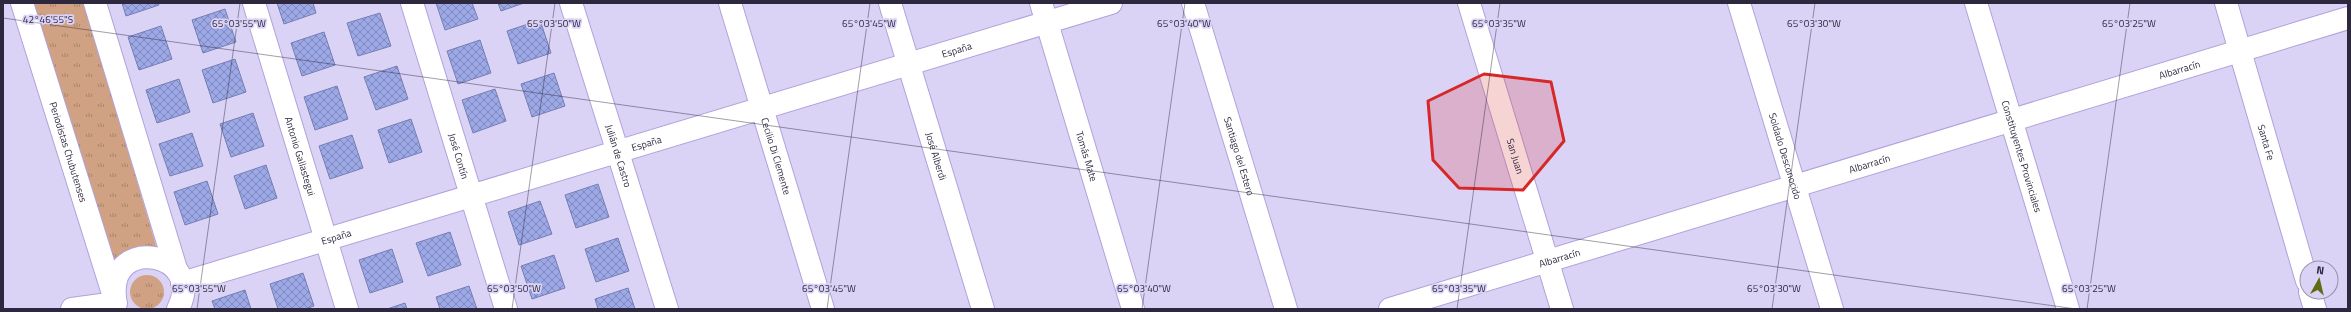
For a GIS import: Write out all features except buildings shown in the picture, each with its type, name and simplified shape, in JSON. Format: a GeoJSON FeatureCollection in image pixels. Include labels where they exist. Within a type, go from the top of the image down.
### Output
{"type":"FeatureCollection","features":[{"type":"Feature","properties":{"kind":"street","name":"Periodistas Chubutenses"},"geometry":{"type":"LineString","coordinates":[[22,3],[117,304]]}},
{"type":"Feature","properties":{"kind":"street"},"geometry":{"type":"LineString","coordinates":[[95,3],[182,292]]}},
{"type":"Feature","properties":{"kind":"street","name":"Antonio Gallastegui"},"geometry":{"type":"LineString","coordinates":[[254,3],[347,309]]}},
{"type":"Feature","properties":{"kind":"street","name":"José Contín"},"geometry":{"type":"LineString","coordinates":[[412,3],[506,309]]}},
{"type":"Feature","properties":{"kind":"street","name":"Julián de Castro"},"geometry":{"type":"LineString","coordinates":[[571,3],[619,151],[667,309]]}},
{"type":"Feature","properties":{"kind":"street","name":"Cecilio Di Clemente"},"geometry":{"type":"LineString","coordinates":[[730,3],[823,309]]}},
{"type":"Feature","properties":{"kind":"street","name":"José Alberdi"},"geometry":{"type":"LineString","coordinates":[[890,3],[910,64],[983,309]]}},
{"type":"Feature","properties":{"kind":"street","name":"España"},"geometry":{"type":"LineString","coordinates":[[182,292],[326,240],[910,64],[1044,13],[1111,3]]}},
{"type":"Feature","properties":{"kind":"street","name":"Santiago del Estero"},"geometry":{"type":"LineString","coordinates":[[1193,3],[1286,309]]}},
{"type":"Feature","properties":{"kind":"street","name":"San Juan"},"geometry":{"type":"LineString","coordinates":[[1468,3],[1562,309]]}},
{"type":"Feature","properties":{"kind":"street","name":"Soldado Desconocido"},"geometry":{"type":"LineString","coordinates":[[1739,3],[1832,309]]}},
{"type":"Feature","properties":{"kind":"street","name":"Constituyentes Provinciales"},"geometry":{"type":"LineString","coordinates":[[1976,3],[2068,309]]}},
{"type":"Feature","properties":{"kind":"street","name":"Santa Fe"},"geometry":{"type":"LineString","coordinates":[[2226,3],[2301,260]]}},
{"type":"Feature","properties":{"kind":"street","name":"Tomás Mate"},"geometry":{"type":"LineString","coordinates":[[1044,13],[1133,309]]}},
{"type":"Feature","properties":{"kind":"street","name":"Albarracín"},"geometry":{"type":"LineString","coordinates":[[1390,309],[2348,18]]}},
{"type":"Feature","properties":{"kind":"street"},"geometry":{"type":"LineString","coordinates":[[72,309],[117,304],[114,288],[116,277],[123,267],[133,260],[144,256],[156,257],[167,261],[182,292]]}},
{"type":"Feature","properties":{"kind":"highlighted area"},"geometry":{"type":"Polygon","coordinates":[[[1484,74],[1551,82],[1564,141],[1523,190],[1459,188],[1433,160],[1428,101],[1484,74]]]}},
{"type":"Feature","properties":{"kind":"green space"},"geometry":{"type":"Polygon","coordinates":[[[34,3],[84,3],[157,249],[112,264],[34,3]]]}},
{"type":"Feature","properties":{"kind":"green space"},"geometry":{"type":"Polygon","coordinates":[[[150,275],[157,277],[162,282],[164,292],[162,302],[157,307],[144,309],[137,307],[132,302],[130,289],[132,282],[137,277],[150,275]]]}}]}
